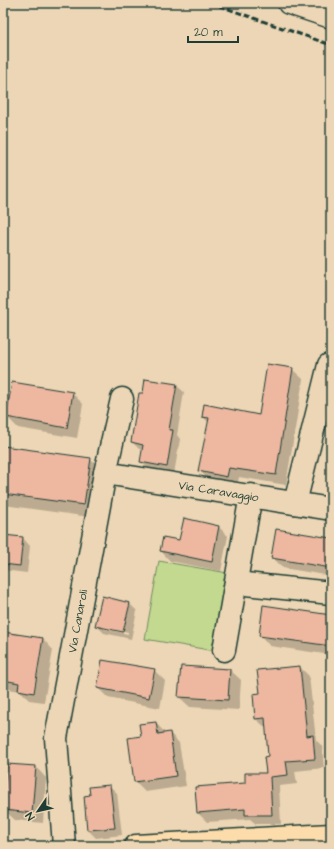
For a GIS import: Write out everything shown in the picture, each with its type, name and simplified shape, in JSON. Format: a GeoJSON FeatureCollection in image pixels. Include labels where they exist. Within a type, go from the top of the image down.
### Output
{"type":"FeatureCollection","features":[{"type":"Feature","properties":{"kind":"main road"},"geometry":{"type":"LineString","coordinates":[[136,846],[331,835]]}},
{"type":"Feature","properties":{"kind":"street"},"geometry":{"type":"LineString","coordinates":[[289,3],[331,17]]}},
{"type":"Feature","properties":{"kind":"street"},"geometry":{"type":"LineString","coordinates":[[295,503],[329,365]]}},
{"type":"Feature","properties":{"kind":"street","name":"Via Canaroli"},"geometry":{"type":"LineString","coordinates":[[64,846],[56,738],[106,473],[122,399]]}},
{"type":"Feature","properties":{"kind":"street","name":"Via Caravaggio"},"geometry":{"type":"LineString","coordinates":[[106,473],[331,509]]}},
{"type":"Feature","properties":{"kind":"street"},"geometry":{"type":"LineString","coordinates":[[224,650],[251,495]]}},
{"type":"Feature","properties":{"kind":"street"},"geometry":{"type":"LineString","coordinates":[[236,584],[331,593]]}},
{"type":"Feature","properties":{"kind":"green space"},"geometry":{"type":"Polygon","coordinates":[[[159,561],[228,573],[215,651],[145,639],[159,561]]]}},
{"type":"Feature","properties":{"kind":"building"},"geometry":{"type":"Polygon","coordinates":[[[267,364],[293,368],[276,475],[229,468],[227,477],[198,471],[209,418],[202,417],[204,404],[259,415],[267,364]]]}},
{"type":"Feature","properties":{"kind":"building"},"geometry":{"type":"Polygon","coordinates":[[[145,379],[177,384],[169,430],[173,430],[167,467],[140,462],[143,445],[131,442],[139,393],[143,393],[145,379]]]}},
{"type":"Feature","properties":{"kind":"building"},"geometry":{"type":"Polygon","coordinates":[[[12,382],[73,392],[67,428],[6,417],[12,382]]]}},
{"type":"Feature","properties":{"kind":"building"},"geometry":{"type":"Polygon","coordinates":[[[3,446],[91,458],[84,505],[3,494],[3,446]]]}},
{"type":"Feature","properties":{"kind":"building"},"geometry":{"type":"Polygon","coordinates":[[[184,518],[219,526],[212,562],[160,551],[163,537],[179,540],[184,518]]]}},
{"type":"Feature","properties":{"kind":"building"},"geometry":{"type":"Polygon","coordinates":[[[276,529],[331,538],[331,568],[271,558],[276,529]]]}},
{"type":"Feature","properties":{"kind":"building"},"geometry":{"type":"Polygon","coordinates":[[[3,535],[23,537],[20,566],[3,564],[3,535]]]}},
{"type":"Feature","properties":{"kind":"building"},"geometry":{"type":"Polygon","coordinates":[[[102,596],[130,603],[123,632],[95,626],[102,596]]]}},
{"type":"Feature","properties":{"kind":"building"},"geometry":{"type":"Polygon","coordinates":[[[263,605],[331,615],[331,646],[259,636],[263,605]]]}},
{"type":"Feature","properties":{"kind":"building"},"geometry":{"type":"Polygon","coordinates":[[[3,632],[43,638],[34,693],[18,690],[19,683],[3,680],[3,632]]]}},
{"type":"Feature","properties":{"kind":"building"},"geometry":{"type":"Polygon","coordinates":[[[102,660],[155,669],[149,698],[97,688],[102,660]]]}},
{"type":"Feature","properties":{"kind":"building"},"geometry":{"type":"Polygon","coordinates":[[[181,666],[230,669],[228,700],[178,697],[181,666]]]}},
{"type":"Feature","properties":{"kind":"building"},"geometry":{"type":"Polygon","coordinates":[[[300,666],[307,736],[313,735],[315,759],[286,761],[288,775],[270,777],[272,815],[245,815],[245,809],[197,813],[195,787],[245,783],[245,773],[266,773],[264,757],[268,756],[265,718],[255,719],[253,694],[260,693],[257,670],[300,666]]]}},
{"type":"Feature","properties":{"kind":"building"},"geometry":{"type":"Polygon","coordinates":[[[156,722],[158,734],[170,732],[176,776],[134,782],[128,738],[141,736],[139,724],[156,722]]]}},
{"type":"Feature","properties":{"kind":"building"},"geometry":{"type":"Polygon","coordinates":[[[7,764],[36,766],[32,813],[3,810],[7,764]]]}},
{"type":"Feature","properties":{"kind":"building"},"geometry":{"type":"Polygon","coordinates":[[[110,785],[115,828],[87,830],[84,796],[90,795],[89,787],[110,785]]]}},
{"type":"Feature","properties":{"kind":"railway"},"geometry":{"type":"LineString","coordinates":[[211,3],[331,45]]}}]}
